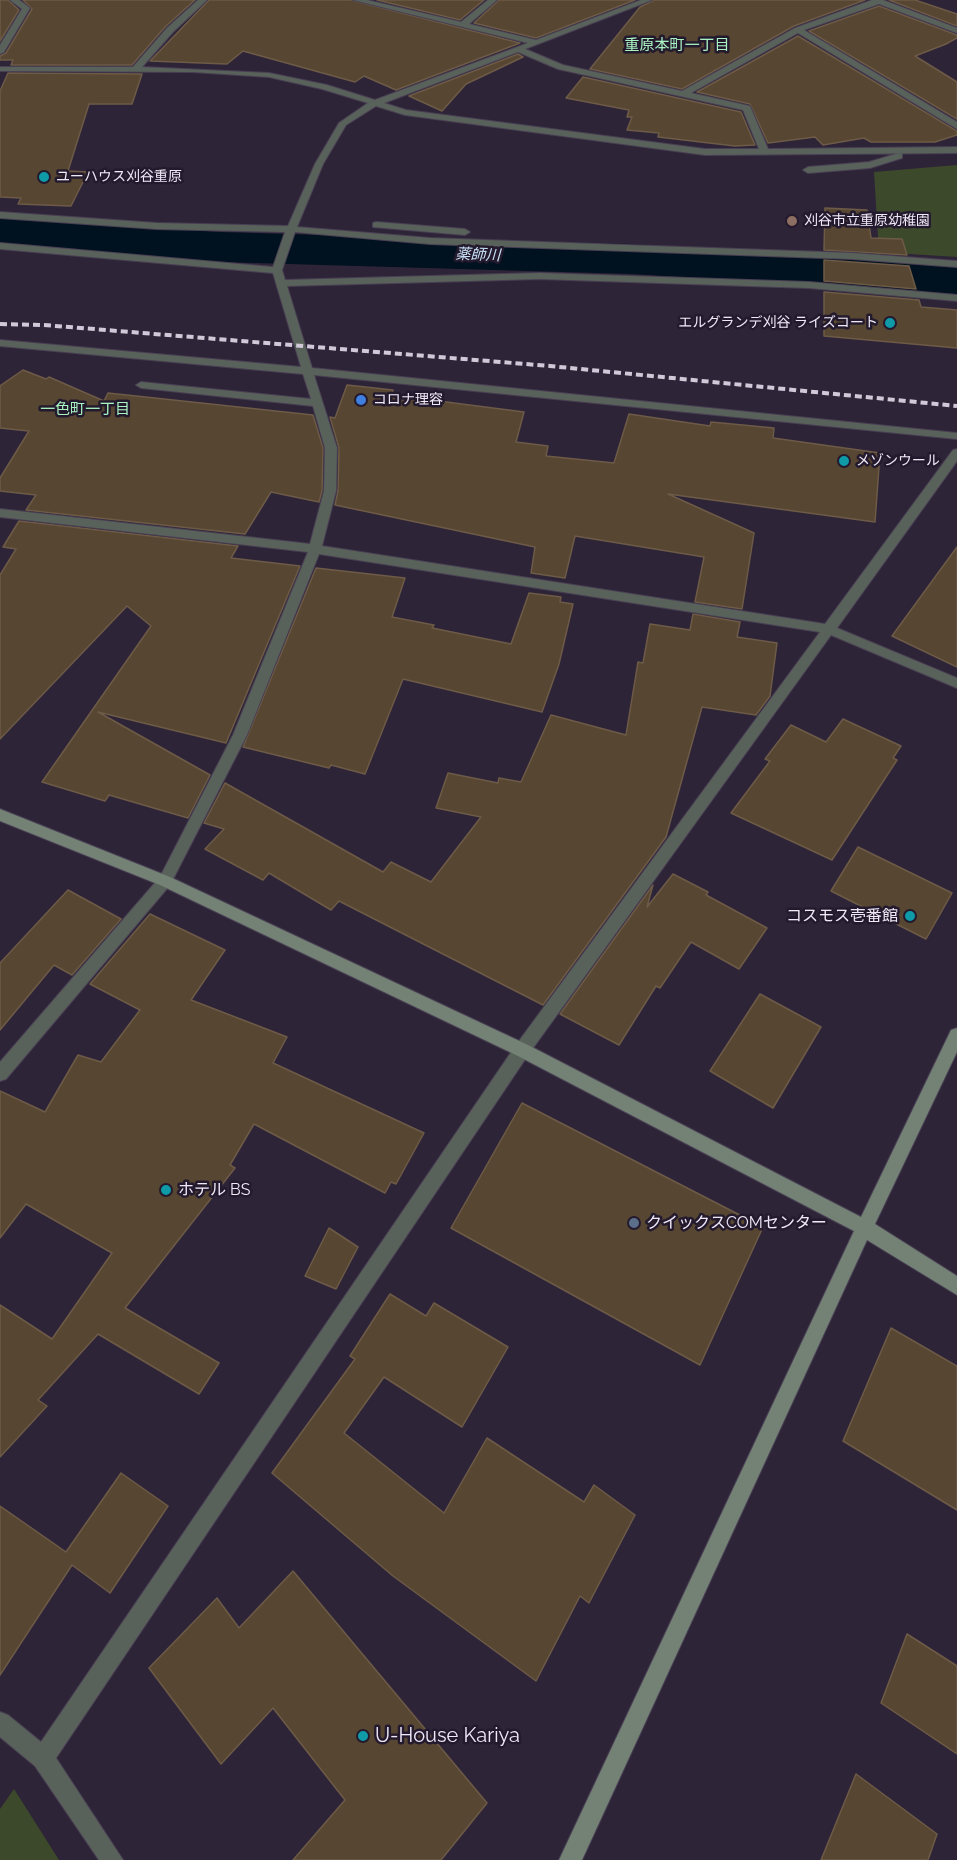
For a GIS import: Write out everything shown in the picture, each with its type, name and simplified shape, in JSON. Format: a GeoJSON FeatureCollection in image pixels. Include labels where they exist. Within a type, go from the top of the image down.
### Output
{"type":"FeatureCollection","features":[{"type":"Feature","properties":{"kind":"street"},"geometry":{"type":"LineString","coordinates":[[0,52],[26,8],[14,0]]}},
{"type":"Feature","properties":{"kind":"street"},"geometry":{"type":"LineString","coordinates":[[136,69],[170,30],[203,0]]}},
{"type":"Feature","properties":{"kind":"street"},"geometry":{"type":"LineString","coordinates":[[357,0],[536,42]]}},
{"type":"Feature","properties":{"kind":"street"},"geometry":{"type":"LineString","coordinates":[[463,25],[494,0]]}},
{"type":"Feature","properties":{"kind":"street"},"geometry":{"type":"LineString","coordinates":[[0,1074],[165,882],[240,735],[315,549],[330,491],[331,448],[277,270],[291,229],[319,164],[343,123],[373,104],[648,0]]}},
{"type":"Feature","properties":{"kind":"street"},"geometry":{"type":"LineString","coordinates":[[684,93],[798,30],[878,1],[957,31]]}},
{"type":"Feature","properties":{"kind":"street"},"geometry":{"type":"LineString","coordinates":[[798,30],[957,126]]}},
{"type":"Feature","properties":{"kind":"street"},"geometry":{"type":"LineString","coordinates":[[518,49],[561,67],[747,108],[765,152]]}},
{"type":"Feature","properties":{"kind":"street"},"geometry":{"type":"LineString","coordinates":[[0,69],[136,69],[269,75],[324,87],[405,112],[705,152],[957,150]]}},
{"type":"Feature","properties":{"kind":"street"},"geometry":{"type":"LineString","coordinates":[[808,170],[870,165],[916,150]]}},
{"type":"Feature","properties":{"kind":"street"},"geometry":{"type":"LineString","coordinates":[[0,215],[157,226],[291,229],[430,240],[852,256],[957,264]]}},
{"type":"Feature","properties":{"kind":"street"},"geometry":{"type":"LineString","coordinates":[[376,225],[571,244]]}},
{"type":"Feature","properties":{"kind":"street"},"geometry":{"type":"LineString","coordinates":[[0,246],[277,270]]}},
{"type":"Feature","properties":{"kind":"street"},"geometry":{"type":"LineString","coordinates":[[281,283],[540,276],[809,285],[957,298]]}},
{"type":"Feature","properties":{"kind":"street"},"geometry":{"type":"LineString","coordinates":[[0,343],[957,435]]}},
{"type":"Feature","properties":{"kind":"street"},"geometry":{"type":"LineString","coordinates":[[141,385],[318,403]]}},
{"type":"Feature","properties":{"kind":"street"},"geometry":{"type":"LineString","coordinates":[[43,1758],[522,1050],[957,453]]}},
{"type":"Feature","properties":{"kind":"street"},"geometry":{"type":"LineString","coordinates":[[0,513],[315,549],[828,629],[957,682]]}},
{"type":"Feature","properties":{"kind":"street"},"geometry":{"type":"LineString","coordinates":[[0,815],[165,882],[522,1050],[863,1227],[957,1286]]}},
{"type":"Feature","properties":{"kind":"street"},"geometry":{"type":"LineString","coordinates":[[570,1860],[684,1620],[863,1227],[957,1035]]}},
{"type":"Feature","properties":{"kind":"street"},"geometry":{"type":"LineString","coordinates":[[0,1723],[43,1758],[112,1860]]}},
{"type":"Feature","properties":{"kind":"green space"},"geometry":{"type":"Polygon","coordinates":[[[957,165],[957,257],[879,252],[874,172],[957,165]]]}},
{"type":"Feature","properties":{"kind":"green space"},"geometry":{"type":"Polygon","coordinates":[[[14,1789],[59,1860],[0,1860],[0,1809],[14,1789]]]}},
{"type":"Feature","properties":{"kind":"building"},"geometry":{"type":"Polygon","coordinates":[[[0,0],[8,0],[19,10],[0,41],[0,0]]]}},
{"type":"Feature","properties":{"kind":"building"},"geometry":{"type":"Polygon","coordinates":[[[23,0],[195,0],[165,27],[132,65],[11,65],[13,60],[0,60],[0,56],[6,53],[32,9],[23,0]]]}},
{"type":"Feature","properties":{"kind":"building"},"geometry":{"type":"Polygon","coordinates":[[[209,0],[351,0],[520,43],[396,90],[364,76],[355,82],[243,51],[227,64],[150,61],[209,0]]]}},
{"type":"Feature","properties":{"kind":"building"},"geometry":{"type":"Polygon","coordinates":[[[377,0],[484,0],[460,20],[377,0]]]}},
{"type":"Feature","properties":{"kind":"building"},"geometry":{"type":"Polygon","coordinates":[[[499,0],[635,0],[536,38],[474,23],[499,0]]]}},
{"type":"Feature","properties":{"kind":"building"},"geometry":{"type":"Polygon","coordinates":[[[654,0],[865,0],[794,26],[682,89],[590,69],[640,7],[654,0]]]}},
{"type":"Feature","properties":{"kind":"building"},"geometry":{"type":"Polygon","coordinates":[[[889,0],[915,0],[957,14],[957,26],[889,0]]]}},
{"type":"Feature","properties":{"kind":"building"},"geometry":{"type":"Polygon","coordinates":[[[879,6],[957,35],[957,38],[946,44],[915,56],[957,82],[957,119],[809,31],[879,6]]]}},
{"type":"Feature","properties":{"kind":"building"},"geometry":{"type":"Polygon","coordinates":[[[798,36],[957,131],[957,135],[935,142],[871,142],[864,138],[823,145],[815,137],[768,143],[750,104],[697,92],[798,36]]]}},
{"type":"Feature","properties":{"kind":"building"},"geometry":{"type":"Polygon","coordinates":[[[518,54],[523,57],[466,84],[442,111],[409,96],[518,54]]]}},
{"type":"Feature","properties":{"kind":"building"},"geometry":{"type":"Polygon","coordinates":[[[8,73],[142,74],[132,104],[89,104],[68,171],[88,172],[71,206],[18,204],[21,198],[0,197],[0,91],[8,73]]]}},
{"type":"Feature","properties":{"kind":"building"},"geometry":{"type":"Polygon","coordinates":[[[583,77],[741,112],[755,145],[735,146],[658,137],[659,133],[627,130],[632,117],[627,117],[629,110],[566,98],[583,77]]]}},
{"type":"Feature","properties":{"kind":"building"},"geometry":{"type":"Polygon","coordinates":[[[825,208],[867,210],[871,238],[902,239],[907,255],[824,250],[825,208]]]}},
{"type":"Feature","properties":{"kind":"building"},"geometry":{"type":"Polygon","coordinates":[[[824,260],[909,266],[916,289],[824,281],[824,260]]]}},
{"type":"Feature","properties":{"kind":"building","name":"エルグランデ刈谷 ライズコート"},"geometry":{"type":"Polygon","coordinates":[[[824,292],[919,300],[921,307],[957,310],[957,348],[824,336],[824,292]]]}},
{"type":"Feature","properties":{"kind":"building"},"geometry":{"type":"Polygon","coordinates":[[[23,370],[46,379],[49,377],[104,401],[108,393],[313,415],[323,448],[322,491],[319,502],[271,492],[245,534],[26,510],[36,495],[0,491],[0,478],[29,431],[0,428],[0,386],[23,370]]]}},
{"type":"Feature","properties":{"kind":"building"},"geometry":{"type":"Polygon","coordinates":[[[347,385],[393,390],[392,395],[524,412],[516,442],[548,446],[546,456],[614,463],[629,414],[710,426],[711,422],[774,428],[773,438],[880,453],[875,522],[668,494],[754,533],[742,609],[695,602],[704,557],[575,536],[565,578],[531,573],[535,547],[335,505],[338,491],[339,448],[330,417],[335,418],[347,385]]]}},
{"type":"Feature","properties":{"kind":"building"},"geometry":{"type":"Polygon","coordinates":[[[19,521],[238,546],[231,558],[300,566],[226,743],[98,712],[210,775],[188,818],[109,795],[105,801],[42,782],[151,626],[127,606],[0,739],[0,575],[16,549],[3,547],[19,521]]]}},
{"type":"Feature","properties":{"kind":"building"},"geometry":{"type":"Polygon","coordinates":[[[957,547],[957,667],[892,636],[957,547]]]}},
{"type":"Feature","properties":{"kind":"building"},"geometry":{"type":"Polygon","coordinates":[[[316,568],[405,578],[392,617],[434,625],[432,628],[511,644],[529,593],[561,597],[560,602],[573,604],[559,664],[542,712],[403,679],[365,774],[331,765],[329,768],[243,747],[316,568]]]}},
{"type":"Feature","properties":{"kind":"building"},"geometry":{"type":"Polygon","coordinates":[[[693,614],[740,622],[737,637],[777,643],[770,696],[756,715],[702,707],[666,837],[543,1005],[339,901],[331,910],[269,873],[263,880],[205,849],[224,829],[204,823],[225,783],[383,872],[391,862],[431,882],[481,817],[436,808],[448,773],[498,783],[499,778],[521,782],[551,715],[626,735],[638,662],[643,663],[650,624],[690,630],[693,614]]]}},
{"type":"Feature","properties":{"kind":"building"},"geometry":{"type":"Polygon","coordinates":[[[843,719],[901,746],[893,758],[897,760],[832,860],[731,813],[770,761],[765,759],[791,725],[826,742],[843,719]]]}},
{"type":"Feature","properties":{"kind":"building","name":"コスモス壱番館"},"geometry":{"type":"Polygon","coordinates":[[[858,847],[952,893],[926,939],[831,891],[858,847]]]}},
{"type":"Feature","properties":{"kind":"building"},"geometry":{"type":"Polygon","coordinates":[[[673,874],[708,892],[706,895],[767,928],[739,969],[691,942],[660,988],[656,986],[619,1045],[560,1014],[653,885],[647,907],[673,874]]]}},
{"type":"Feature","properties":{"kind":"building"},"geometry":{"type":"Polygon","coordinates":[[[68,890],[121,919],[72,975],[54,965],[0,1030],[0,963],[68,890]]]}},
{"type":"Feature","properties":{"kind":"building"},"geometry":{"type":"Polygon","coordinates":[[[150,914],[225,950],[191,1000],[287,1037],[273,1063],[424,1133],[396,1184],[391,1182],[385,1193],[254,1124],[230,1165],[235,1168],[125,1308],[219,1363],[199,1394],[98,1334],[38,1400],[47,1406],[0,1457],[0,1305],[52,1339],[112,1253],[26,1204],[0,1238],[0,1091],[45,1112],[78,1055],[101,1062],[140,1010],[90,984],[150,914]]]}},
{"type":"Feature","properties":{"kind":"building"},"geometry":{"type":"Polygon","coordinates":[[[760,994],[821,1027],[773,1108],[710,1071],[760,994]]]}},
{"type":"Feature","properties":{"kind":"building"},"geometry":{"type":"Polygon","coordinates":[[[522,1103],[763,1227],[700,1365],[451,1228],[522,1103]]]}},
{"type":"Feature","properties":{"kind":"building"},"geometry":{"type":"Polygon","coordinates":[[[329,1228],[358,1247],[336,1289],[305,1276],[329,1228]]]}},
{"type":"Feature","properties":{"kind":"building"},"geometry":{"type":"Polygon","coordinates":[[[390,1294],[426,1316],[434,1303],[508,1347],[462,1427],[384,1377],[344,1433],[444,1513],[487,1438],[584,1502],[594,1485],[635,1515],[589,1603],[580,1596],[536,1681],[393,1576],[272,1473],[355,1359],[350,1356],[390,1294]]]}},
{"type":"Feature","properties":{"kind":"building"},"geometry":{"type":"Polygon","coordinates":[[[891,1328],[957,1366],[957,1510],[843,1441],[891,1328]]]}},
{"type":"Feature","properties":{"kind":"building"},"geometry":{"type":"Polygon","coordinates":[[[121,1473],[168,1506],[110,1593],[72,1565],[0,1675],[0,1506],[66,1552],[121,1473]]]}},
{"type":"Feature","properties":{"kind":"building","name":"U-House Kariya"},"geometry":{"type":"Polygon","coordinates":[[[293,1571],[487,1803],[441,1860],[293,1860],[345,1800],[273,1708],[221,1764],[149,1668],[217,1598],[239,1628],[293,1571]]]}},
{"type":"Feature","properties":{"kind":"building"},"geometry":{"type":"Polygon","coordinates":[[[907,1634],[957,1666],[957,1754],[881,1703],[907,1634]]]}},
{"type":"Feature","properties":{"kind":"building"},"geometry":{"type":"Polygon","coordinates":[[[856,1774],[937,1834],[928,1860],[821,1860],[856,1774]]]}},
{"type":"Feature","properties":{"kind":"waterway","name":"薬師川"},"geometry":{"type":"LineString","coordinates":[[0,232],[220,247],[632,259],[957,278]]}},
{"type":"Feature","properties":{"kind":"railway"},"geometry":{"type":"LineString","coordinates":[[0,324],[44,325],[550,366],[957,406]]}},
{"type":"Feature","properties":{"kind":"place","name":"ユーハウス刈谷重原"},"geometry":{"type":"Point","coordinates":[44,177]}},
{"type":"Feature","properties":{"kind":"place","name":"刈谷市立重原幼稚園"},"geometry":{"type":"Point","coordinates":[792,221]}},
{"type":"Feature","properties":{"kind":"place","name":"エルグランデ刈谷 ライズコート"},"geometry":{"type":"Point","coordinates":[890,323]}},
{"type":"Feature","properties":{"kind":"place","name":"コロナ理容"},"geometry":{"type":"Point","coordinates":[361,400]}},
{"type":"Feature","properties":{"kind":"place","name":"メゾンウール"},"geometry":{"type":"Point","coordinates":[844,461]}},
{"type":"Feature","properties":{"kind":"place","name":"コスモス壱番館"},"geometry":{"type":"Point","coordinates":[910,916]}},
{"type":"Feature","properties":{"kind":"place","name":"ホテル BS"},"geometry":{"type":"Point","coordinates":[166,1190]}},
{"type":"Feature","properties":{"kind":"place","name":"クイックスCOMセンター"},"geometry":{"type":"Point","coordinates":[634,1223]}},
{"type":"Feature","properties":{"kind":"place","name":"U-House Kariya"},"geometry":{"type":"Point","coordinates":[363,1736]}},
{"type":"Feature","properties":{"kind":"district","name":"重原本町一丁目"},"geometry":{"type":"Point","coordinates":[677,45]}},
{"type":"Feature","properties":{"kind":"district","name":"一色町一丁目"},"geometry":{"type":"Point","coordinates":[85,409]}}]}
